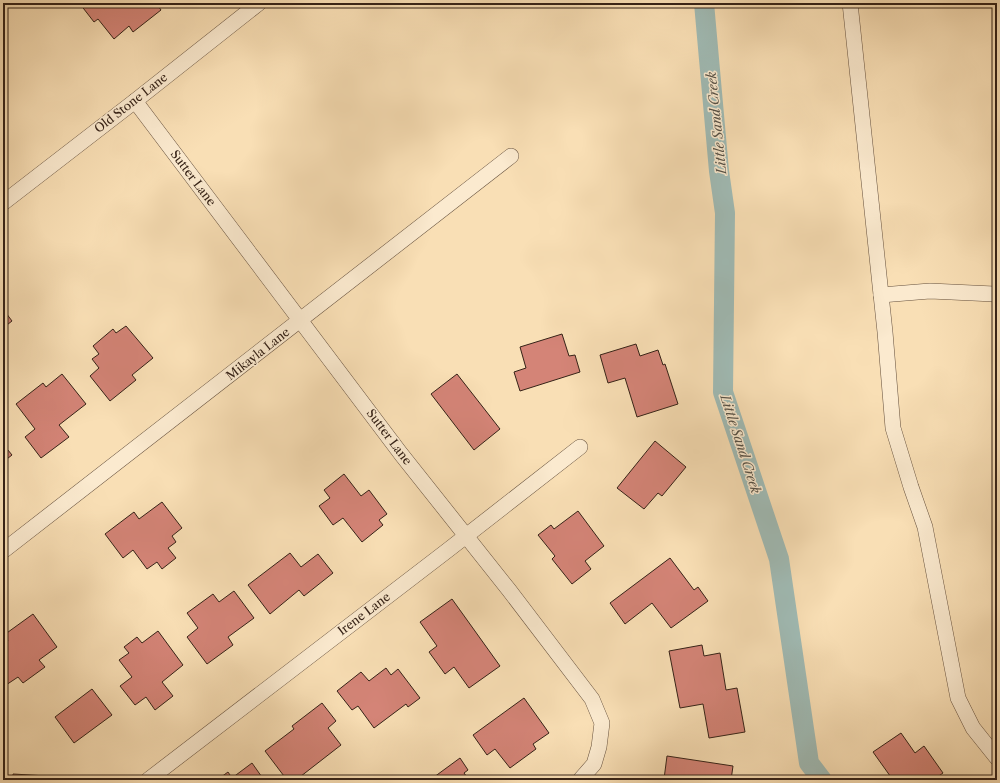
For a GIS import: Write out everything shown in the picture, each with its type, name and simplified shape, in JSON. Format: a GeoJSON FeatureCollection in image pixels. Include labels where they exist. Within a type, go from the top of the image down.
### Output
{"type":"FeatureCollection","features":[{"type":"Feature","properties":{"kind":"street","name":"Old Stone Lane"},"geometry":{"type":"LineString","coordinates":[[3,203],[259,3]]}},
{"type":"Feature","properties":{"kind":"street"},"geometry":{"type":"LineString","coordinates":[[850,3],[894,428],[911,487],[925,527],[958,698],[973,728],[997,758]]}},
{"type":"Feature","properties":{"kind":"street","name":"Sutter Lane"},"geometry":{"type":"LineString","coordinates":[[135,101],[401,454],[509,590],[592,699],[602,723],[599,748],[594,764],[580,780]]}},
{"type":"Feature","properties":{"kind":"street","name":"Mikayla Lane"},"geometry":{"type":"LineString","coordinates":[[3,551],[511,156]]}},
{"type":"Feature","properties":{"kind":"street"},"geometry":{"type":"LineString","coordinates":[[881,295],[930,291],[994,294],[997,296]]}},
{"type":"Feature","properties":{"kind":"street","name":"Irene Lane"},"geometry":{"type":"LineString","coordinates":[[148,780],[580,447]]}},
{"type":"Feature","properties":{"kind":"building"},"geometry":{"type":"Polygon","coordinates":[[[156,3],[161,10],[133,32],[129,26],[114,39],[98,19],[94,22],[80,4],[156,3]]]}},
{"type":"Feature","properties":{"kind":"building"},"geometry":{"type":"Polygon","coordinates":[[[3,309],[12,321],[3,328],[3,309]]]}},
{"type":"Feature","properties":{"kind":"building"},"geometry":{"type":"Polygon","coordinates":[[[126,326],[153,358],[132,375],[136,380],[110,401],[90,376],[99,368],[92,359],[99,354],[93,346],[113,329],[116,333],[126,326]]]}},
{"type":"Feature","properties":{"kind":"building"},"geometry":{"type":"Polygon","coordinates":[[[562,334],[569,356],[575,355],[580,372],[520,391],[514,372],[526,368],[520,347],[562,334]]]}},
{"type":"Feature","properties":{"kind":"building"},"geometry":{"type":"Polygon","coordinates":[[[636,344],[640,356],[658,350],[663,365],[665,364],[678,404],[637,417],[625,378],[608,383],[600,355],[636,344]]]}},
{"type":"Feature","properties":{"kind":"building"},"geometry":{"type":"Polygon","coordinates":[[[62,374],[86,404],[59,425],[69,437],[41,458],[25,437],[35,429],[16,404],[43,383],[46,387],[62,374]]]}},
{"type":"Feature","properties":{"kind":"building"},"geometry":{"type":"Polygon","coordinates":[[[457,374],[500,429],[474,450],[431,394],[457,374]]]}},
{"type":"Feature","properties":{"kind":"building"},"geometry":{"type":"Polygon","coordinates":[[[655,441],[686,467],[662,496],[658,493],[644,509],[617,488],[655,441]]]}},
{"type":"Feature","properties":{"kind":"building"},"geometry":{"type":"Polygon","coordinates":[[[3,444],[12,455],[3,462],[3,444]]]}},
{"type":"Feature","properties":{"kind":"building"},"geometry":{"type":"Polygon","coordinates":[[[344,474],[361,496],[369,490],[387,514],[379,520],[383,525],[362,542],[343,518],[333,525],[319,506],[330,498],[324,490],[344,474]]]}},
{"type":"Feature","properties":{"kind":"building"},"geometry":{"type":"Polygon","coordinates":[[[162,502],[182,528],[172,536],[176,542],[168,548],[176,558],[162,569],[157,562],[147,569],[133,550],[123,558],[105,534],[134,512],[139,519],[162,502]]]}},
{"type":"Feature","properties":{"kind":"building"},"geometry":{"type":"Polygon","coordinates":[[[578,511],[604,546],[585,561],[591,569],[572,584],[552,559],[555,556],[538,535],[551,525],[554,529],[578,511]]]}},
{"type":"Feature","properties":{"kind":"building"},"geometry":{"type":"Polygon","coordinates":[[[290,553],[301,567],[318,554],[333,573],[304,596],[299,590],[270,614],[248,585],[290,553]]]}},
{"type":"Feature","properties":{"kind":"building"},"geometry":{"type":"Polygon","coordinates":[[[670,558],[694,590],[698,587],[708,601],[671,628],[652,603],[625,624],[610,603],[670,558]]]}},
{"type":"Feature","properties":{"kind":"building"},"geometry":{"type":"Polygon","coordinates":[[[234,591],[254,618],[228,637],[233,645],[207,664],[187,637],[198,628],[187,613],[213,594],[219,602],[234,591]]]}},
{"type":"Feature","properties":{"kind":"building"},"geometry":{"type":"Polygon","coordinates":[[[452,599],[500,666],[469,688],[454,667],[445,674],[429,652],[437,646],[420,622],[452,599]]]}},
{"type":"Feature","properties":{"kind":"building"},"geometry":{"type":"Polygon","coordinates":[[[33,614],[57,647],[39,660],[45,667],[23,683],[18,677],[6,685],[3,681],[3,644],[8,641],[4,635],[33,614]]]}},
{"type":"Feature","properties":{"kind":"building"},"geometry":{"type":"Polygon","coordinates":[[[158,631],[183,665],[162,682],[173,696],[155,710],[146,697],[135,705],[120,686],[132,677],[119,660],[129,653],[124,647],[137,637],[142,643],[158,631]]]}},
{"type":"Feature","properties":{"kind":"building"},"geometry":{"type":"Polygon","coordinates":[[[702,645],[704,656],[720,653],[726,690],[737,688],[745,732],[709,738],[703,704],[680,708],[669,651],[702,645]]]}},
{"type":"Feature","properties":{"kind":"building"},"geometry":{"type":"Polygon","coordinates":[[[386,668],[391,675],[398,669],[420,698],[408,707],[406,704],[374,728],[358,706],[352,710],[337,691],[361,672],[369,681],[386,668]]]}},
{"type":"Feature","properties":{"kind":"building"},"geometry":{"type":"Polygon","coordinates":[[[92,689],[112,715],[74,743],[55,717],[92,689]]]}},
{"type":"Feature","properties":{"kind":"building"},"geometry":{"type":"Polygon","coordinates":[[[524,698],[549,733],[533,744],[536,749],[510,768],[495,749],[487,755],[473,735],[524,698]]]}},
{"type":"Feature","properties":{"kind":"building"},"geometry":{"type":"Polygon","coordinates":[[[322,703],[336,721],[328,728],[341,745],[296,780],[287,780],[265,751],[294,729],[292,726],[322,703]]]}},
{"type":"Feature","properties":{"kind":"building"},"geometry":{"type":"Polygon","coordinates":[[[901,733],[915,753],[924,746],[943,773],[933,780],[917,780],[915,778],[912,780],[893,780],[873,752],[901,733]]]}},
{"type":"Feature","properties":{"kind":"building"},"geometry":{"type":"Polygon","coordinates":[[[667,756],[733,766],[731,780],[664,779],[667,756]]]}},
{"type":"Feature","properties":{"kind":"building"},"geometry":{"type":"Polygon","coordinates":[[[460,758],[468,770],[464,773],[469,780],[430,780],[460,758]]]}},
{"type":"Feature","properties":{"kind":"building"},"geometry":{"type":"Polygon","coordinates":[[[252,763],[264,780],[217,780],[228,772],[232,778],[252,763]]]}},
{"type":"Feature","properties":{"kind":"building"},"geometry":{"type":"Polygon","coordinates":[[[13,774],[47,776],[47,780],[13,780],[13,774]]]}},
{"type":"Feature","properties":{"kind":"waterway","name":"Little Sand Creek"},"geometry":{"type":"LineString","coordinates":[[704,3],[719,171],[725,213],[723,392],[779,559],[809,763],[822,780]]}}]}
